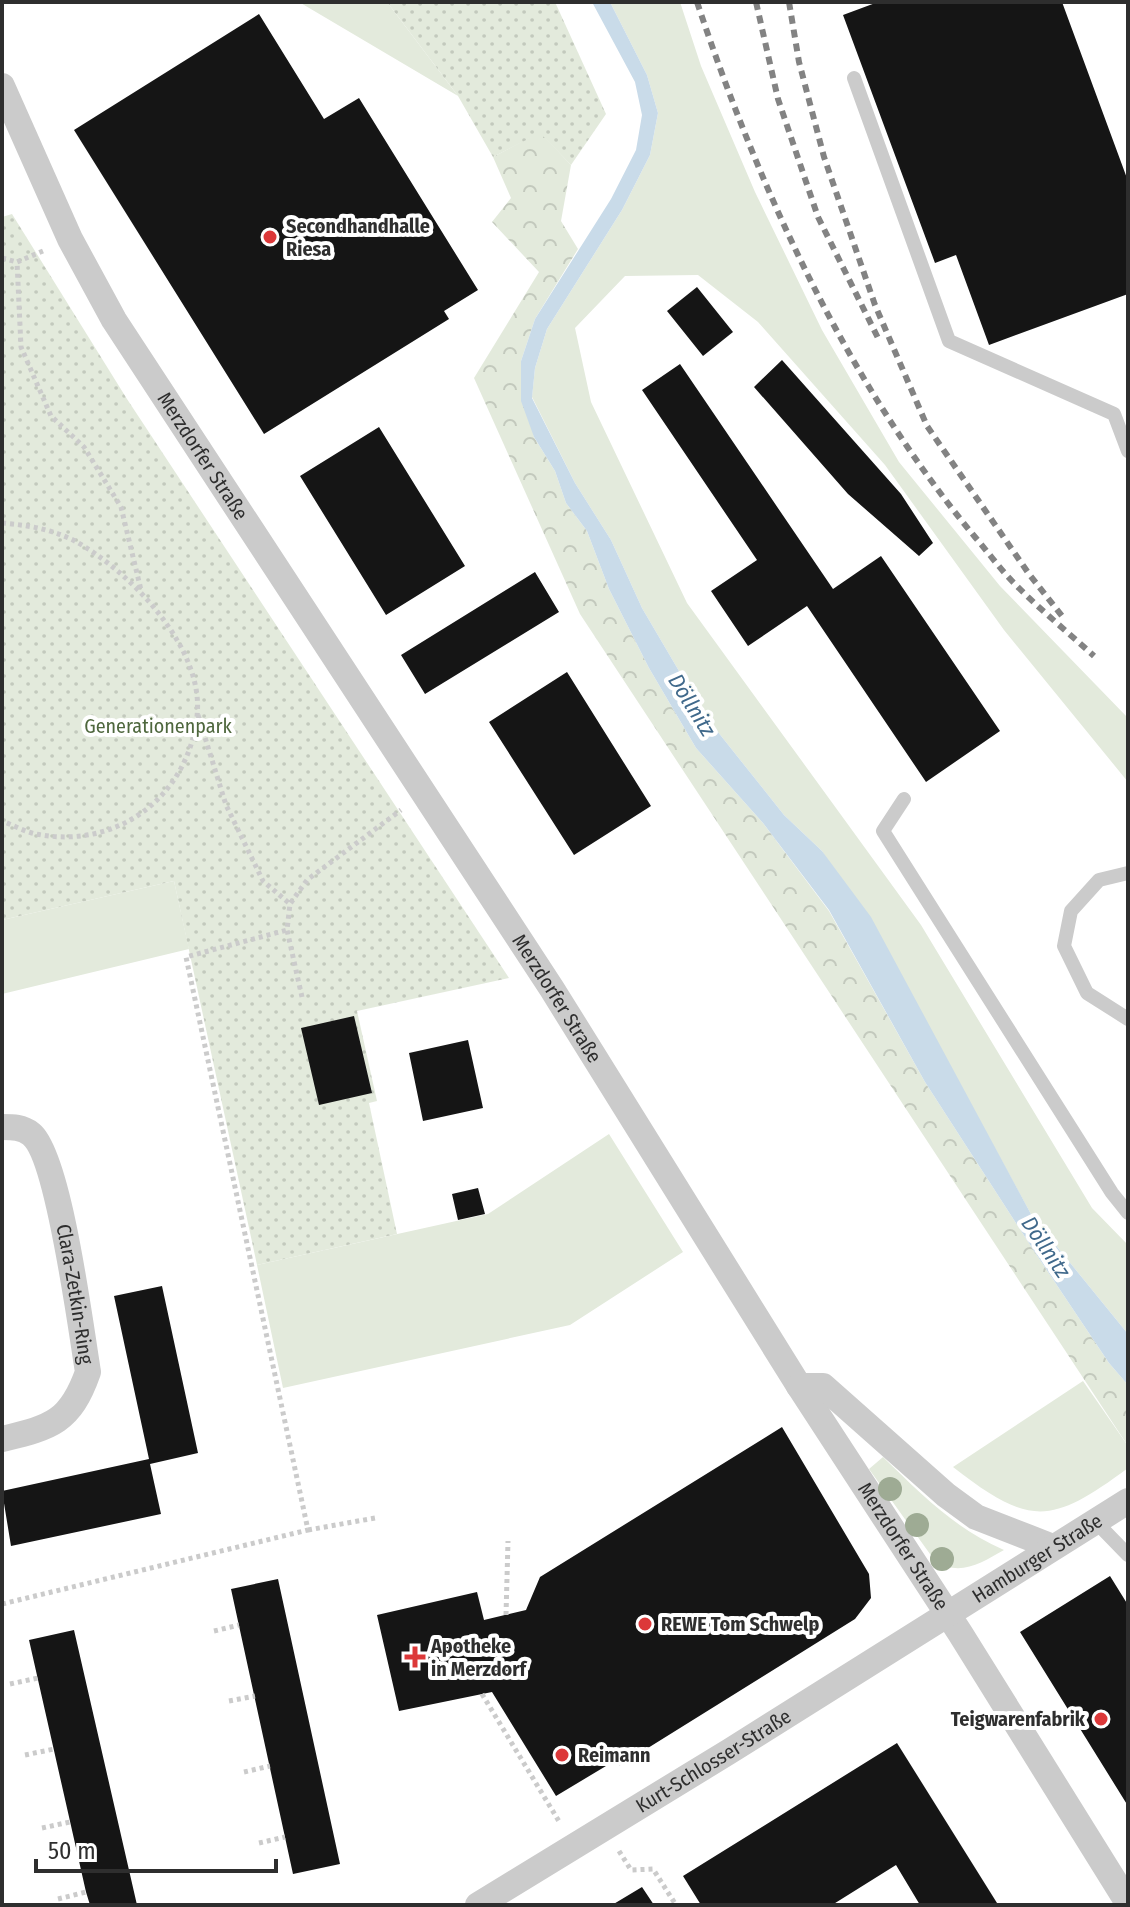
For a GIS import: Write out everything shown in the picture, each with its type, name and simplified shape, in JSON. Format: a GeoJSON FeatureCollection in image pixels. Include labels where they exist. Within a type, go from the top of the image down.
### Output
{"type":"FeatureCollection","features":[{"type":"Feature","properties":{"kind":"street","name":"Merzdorfer Straße"},"geometry":{"type":"LineString","coordinates":[[2,86],[70,239],[114,320],[552,989],[799,1386],[947,1614],[1128,1903]]}},
{"type":"Feature","properties":{"kind":"street","name":"Clara-Zetkin-Ring"},"geometry":{"type":"LineString","coordinates":[[2,1127],[16,1127],[33,1135],[46,1156],[56,1192],[88,1372],[80,1394],[66,1413],[45,1429],[2,1439]]}},
{"type":"Feature","properties":{"kind":"street"},"geometry":{"type":"LineString","coordinates":[[799,1386],[823,1386],[946,1495],[976,1517],[1053,1547]]}},
{"type":"Feature","properties":{"kind":"street","name":"Hamburger Straße"},"geometry":{"type":"LineString","coordinates":[[947,1614],[1127,1502]]}},
{"type":"Feature","properties":{"kind":"street","name":"Kurt-Schlosser-Straße"},"geometry":{"type":"LineString","coordinates":[[478,1905],[947,1614]]}},
{"type":"Feature","properties":{"kind":"lane"},"geometry":{"type":"LineString","coordinates":[[854,78],[949,341],[1114,414],[1128,451]]}},
{"type":"Feature","properties":{"kind":"lane"},"geometry":{"type":"LineString","coordinates":[[904,799],[883,831],[1112,1193],[1128,1213]]}},
{"type":"Feature","properties":{"kind":"lane"},"geometry":{"type":"LineString","coordinates":[[1128,873],[1099,880],[1071,911],[1064,946],[1087,993],[1128,1019]]}},
{"type":"Feature","properties":{"kind":"lane"},"geometry":{"type":"LineString","coordinates":[[1095,1521],[1128,1555]]}},
{"type":"Feature","properties":{"kind":"path"},"geometry":{"type":"LineString","coordinates":[[2,258],[17,262],[70,239]]}},
{"type":"Feature","properties":{"kind":"path"},"geometry":{"type":"LineString","coordinates":[[17,262],[21,347],[51,416],[84,447],[121,507],[141,592]]}},
{"type":"Feature","properties":{"kind":"path"},"geometry":{"type":"LineString","coordinates":[[2,523],[35,526],[72,540],[102,559],[141,592],[175,633],[193,676],[198,714],[232,817],[263,881],[290,904]]}},
{"type":"Feature","properties":{"kind":"path"},"geometry":{"type":"LineString","coordinates":[[2,821],[35,834],[83,837],[115,829],[155,805],[176,778],[190,745],[198,714]]}},
{"type":"Feature","properties":{"kind":"path"},"geometry":{"type":"LineString","coordinates":[[302,997],[287,930],[290,904],[307,880],[424,793]]}},
{"type":"Feature","properties":{"kind":"path"},"geometry":{"type":"LineString","coordinates":[[287,930],[186,957],[308,1530]]}},
{"type":"Feature","properties":{"kind":"path"},"geometry":{"type":"LineString","coordinates":[[2,1604],[308,1530],[375,1518]]}},
{"type":"Feature","properties":{"kind":"path"},"geometry":{"type":"LineString","coordinates":[[506,1615],[508,1541]]}},
{"type":"Feature","properties":{"kind":"path"},"geometry":{"type":"LineString","coordinates":[[214,1631],[239,1625]]}},
{"type":"Feature","properties":{"kind":"path"},"geometry":{"type":"LineString","coordinates":[[10,1684],[38,1678]]}},
{"type":"Feature","properties":{"kind":"path"},"geometry":{"type":"LineString","coordinates":[[482,1694],[574,1847]]}},
{"type":"Feature","properties":{"kind":"path"},"geometry":{"type":"LineString","coordinates":[[229,1701],[255,1696]]}},
{"type":"Feature","properties":{"kind":"path"},"geometry":{"type":"LineString","coordinates":[[25,1755],[54,1749]]}},
{"type":"Feature","properties":{"kind":"path"},"geometry":{"type":"LineString","coordinates":[[244,1772],[270,1766]]}},
{"type":"Feature","properties":{"kind":"path"},"geometry":{"type":"LineString","coordinates":[[42,1828],[70,1822]]}},
{"type":"Feature","properties":{"kind":"path"},"geometry":{"type":"LineString","coordinates":[[605,1829],[631,1870],[653,1869],[676,1905]]}},
{"type":"Feature","properties":{"kind":"path"},"geometry":{"type":"LineString","coordinates":[[259,1843],[285,1837]]}},
{"type":"Feature","properties":{"kind":"path"},"geometry":{"type":"LineString","coordinates":[[58,1899],[86,1892]]}},
{"type":"Feature","properties":{"kind":"green space"},"geometry":{"type":"Polygon","coordinates":[[[299,2],[387,2],[458,96],[299,2]]]}},
{"type":"Feature","properties":{"kind":"green space"},"geometry":{"type":"Polygon","coordinates":[[[387,2],[555,2],[606,114],[571,165],[540,133],[493,157],[458,96],[387,2]]]}},
{"type":"Feature","properties":{"kind":"green space"},"geometry":{"type":"Polygon","coordinates":[[[610,2],[680,2],[701,66],[755,192],[822,330],[899,462],[1000,586],[1128,718],[1128,782],[1004,630],[885,465],[758,322],[698,275],[625,276],[575,328],[591,402],[687,603],[921,925],[1092,1208],[1128,1245],[1128,1334],[1032,1216],[957,1079],[822,851],[784,815],[706,717],[642,608],[611,540],[575,483],[532,397],[535,368],[547,329],[622,210],[650,155],[658,113],[647,75],[610,2]]]}},
{"type":"Feature","properties":{"kind":"green space"},"geometry":{"type":"Polygon","coordinates":[[[540,132],[571,165],[561,221],[578,249],[535,319],[521,361],[534,437],[555,471],[566,503],[587,531],[609,589],[649,668],[696,748],[763,823],[829,911],[925,1082],[1109,1363],[1128,1385],[1128,1446],[580,614],[474,378],[539,272],[492,222],[511,198],[493,157],[540,132]]]}},
{"type":"Feature","properties":{"kind":"green space","name":"Generationenpark"},"geometry":{"type":"Polygon","coordinates":[[[12,214],[127,399],[509,978],[357,1011],[377,1101],[369,1103],[397,1234],[257,1265],[174,881],[2,920],[2,217],[12,214]]]}},
{"type":"Feature","properties":{"kind":"green space"},"geometry":{"type":"Polygon","coordinates":[[[174,881],[189,949],[2,994],[2,920],[174,881]]]}},
{"type":"Feature","properties":{"kind":"green space"},"geometry":{"type":"Polygon","coordinates":[[[609,1134],[683,1252],[570,1325],[283,1388],[257,1265],[488,1214],[609,1134]]]}},
{"type":"Feature","properties":{"kind":"green space"},"geometry":{"type":"Polygon","coordinates":[[[1083,1381],[1128,1446],[1128,1468],[1102,1487],[1059,1509],[1022,1509],[979,1487],[953,1467],[1083,1381]]]}},
{"type":"Feature","properties":{"kind":"green space"},"geometry":{"type":"Polygon","coordinates":[[[883,1457],[954,1521],[1004,1550],[962,1568],[944,1566],[935,1561],[869,1469],[883,1457]]]}},
{"type":"Feature","properties":{"kind":"water","name":"Döllnitz"},"geometry":{"type":"Polygon","coordinates":[[[592,2],[610,2],[647,75],[658,113],[650,155],[622,210],[547,329],[535,368],[532,398],[575,483],[611,540],[642,608],[706,717],[784,815],[822,851],[871,917],[1032,1216],[1128,1334],[1128,1385],[1109,1363],[925,1082],[829,910],[763,823],[696,748],[649,668],[609,589],[587,531],[566,503],[555,471],[534,437],[521,401],[521,361],[535,319],[611,199],[636,150],[642,115],[635,82],[592,2]]]}},
{"type":"Feature","properties":{"kind":"building"},"geometry":{"type":"Polygon","coordinates":[[[878,2],[1062,2],[1128,181],[1128,294],[989,345],[956,255],[935,263],[843,15],[878,2]]]}},
{"type":"Feature","properties":{"kind":"building"},"geometry":{"type":"Polygon","coordinates":[[[259,14],[324,119],[359,98],[478,290],[444,311],[449,319],[264,434],[74,130],[259,14]]]}},
{"type":"Feature","properties":{"kind":"building"},"geometry":{"type":"Polygon","coordinates":[[[697,287],[733,332],[703,356],[667,311],[697,287]]]}},
{"type":"Feature","properties":{"kind":"building"},"geometry":{"type":"Polygon","coordinates":[[[782,360],[901,494],[933,543],[919,556],[848,494],[754,387],[782,360]]]}},
{"type":"Feature","properties":{"kind":"building"},"geometry":{"type":"Polygon","coordinates":[[[680,364],[833,589],[881,556],[1000,731],[926,782],[807,606],[748,646],[711,591],[757,560],[642,390],[680,364]]]}},
{"type":"Feature","properties":{"kind":"building"},"geometry":{"type":"Polygon","coordinates":[[[379,427],[465,566],[386,615],[300,476],[379,427]]]}},
{"type":"Feature","properties":{"kind":"building"},"geometry":{"type":"Polygon","coordinates":[[[535,572],[559,612],[425,694],[401,655],[535,572]]]}},
{"type":"Feature","properties":{"kind":"building"},"geometry":{"type":"Polygon","coordinates":[[[567,672],[651,806],[574,855],[489,722],[567,672]]]}},
{"type":"Feature","properties":{"kind":"building"},"geometry":{"type":"Polygon","coordinates":[[[354,1016],[372,1093],[319,1105],[301,1028],[354,1016]]]}},
{"type":"Feature","properties":{"kind":"building"},"geometry":{"type":"Polygon","coordinates":[[[468,1040],[483,1108],[423,1121],[409,1053],[468,1040]]]}},
{"type":"Feature","properties":{"kind":"building"},"geometry":{"type":"Polygon","coordinates":[[[478,1188],[485,1214],[458,1220],[452,1194],[478,1188]]]}},
{"type":"Feature","properties":{"kind":"building"},"geometry":{"type":"Polygon","coordinates":[[[162,1286],[198,1453],[150,1464],[161,1514],[11,1546],[2,1491],[149,1459],[114,1296],[162,1286]]]}},
{"type":"Feature","properties":{"kind":"building"},"geometry":{"type":"Polygon","coordinates":[[[782,1427],[869,1574],[871,1598],[855,1619],[619,1766],[616,1760],[556,1796],[492,1692],[399,1711],[377,1615],[477,1592],[484,1620],[526,1610],[540,1577],[782,1427]]]}},
{"type":"Feature","properties":{"kind":"building","name":"Teigwarenfabrik"},"geometry":{"type":"Polygon","coordinates":[[[1110,1576],[1128,1605],[1128,1806],[1020,1632],[1110,1576]]]}},
{"type":"Feature","properties":{"kind":"building"},"geometry":{"type":"Polygon","coordinates":[[[278,1579],[340,1864],[293,1874],[231,1589],[278,1579]]]}},
{"type":"Feature","properties":{"kind":"building"},"geometry":{"type":"Polygon","coordinates":[[[74,1630],[137,1905],[90,1905],[86,1892],[29,1640],[74,1630]]]}},
{"type":"Feature","properties":{"kind":"building"},"geometry":{"type":"Polygon","coordinates":[[[897,1743],[997,1903],[920,1905],[896,1865],[832,1905],[701,1905],[683,1876],[897,1743]]]}},
{"type":"Feature","properties":{"kind":"building"},"geometry":{"type":"Polygon","coordinates":[[[642,1887],[654,1905],[612,1905],[642,1887]]]}},
{"type":"Feature","properties":{"kind":"railway"},"geometry":{"type":"LineString","coordinates":[[697,2],[749,144],[779,214],[847,350],[886,415],[929,478],[1004,572],[1094,656]]}},
{"type":"Feature","properties":{"kind":"railway"},"geometry":{"type":"LineString","coordinates":[[756,2],[778,99],[818,217],[880,342]]}},
{"type":"Feature","properties":{"kind":"railway"},"geometry":{"type":"LineString","coordinates":[[789,2],[799,62],[824,157],[875,305],[927,426],[1029,574],[1062,616]]}},
{"type":"Feature","properties":{"kind":"place","name":"Secondhandhalle Riesa"},"geometry":{"type":"Point","coordinates":[270,237]}},
{"type":"Feature","properties":{"kind":"place","name":"REWE Tom Schwelp"},"geometry":{"type":"Point","coordinates":[645,1624]}},
{"type":"Feature","properties":{"kind":"place","name":"Apotheke in Merzdorf"},"geometry":{"type":"Point","coordinates":[415,1657]}},
{"type":"Feature","properties":{"kind":"place","name":"Teigwarenfabrik"},"geometry":{"type":"Point","coordinates":[1101,1719]}},
{"type":"Feature","properties":{"kind":"place","name":"Reimann"},"geometry":{"type":"Point","coordinates":[562,1755]}}]}
